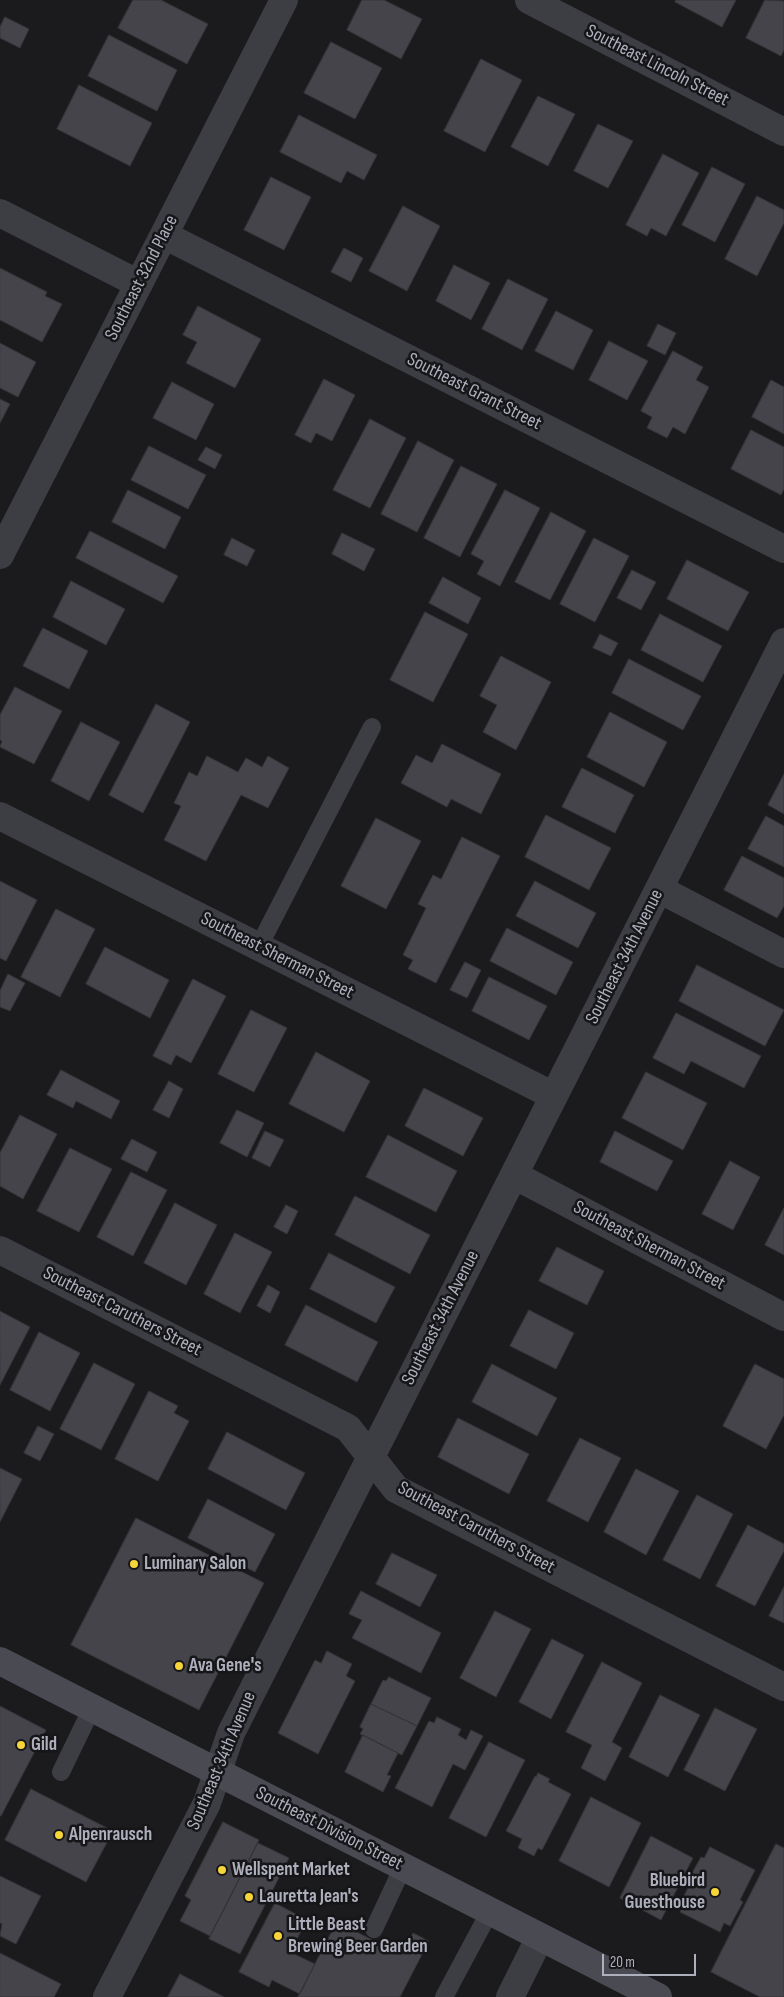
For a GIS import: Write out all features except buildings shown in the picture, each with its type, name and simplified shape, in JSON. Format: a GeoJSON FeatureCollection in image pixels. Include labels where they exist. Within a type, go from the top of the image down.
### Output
{"type":"FeatureCollection","features":[{"type":"Feature","properties":{"kind":"main road","name":"Southeast Division Street"},"geometry":{"type":"LineString","coordinates":[[0,1661],[658,1997]]}},
{"type":"Feature","properties":{"kind":"street","name":"Southeast 32nd Place"},"geometry":{"type":"LineString","coordinates":[[0,555],[284,0]]}},
{"type":"Feature","properties":{"kind":"street","name":"Southeast Lincoln Street"},"geometry":{"type":"LineString","coordinates":[[529,0],[784,132]]}},
{"type":"Feature","properties":{"kind":"street"},"geometry":{"type":"LineString","coordinates":[[0,213],[140,284]]}},
{"type":"Feature","properties":{"kind":"street","name":"Southeast Grant Street"},"geometry":{"type":"LineString","coordinates":[[164,235],[784,549]]}},
{"type":"Feature","properties":{"kind":"street","name":"Southeast 34th Avenue"},"geometry":{"type":"LineString","coordinates":[[107,1997],[207,1803],[231,1733],[784,642]]}},
{"type":"Feature","properties":{"kind":"street","name":"Southeast Sherman Street"},"geometry":{"type":"LineString","coordinates":[[0,816],[554,1096]]}},
{"type":"Feature","properties":{"kind":"street"},"geometry":{"type":"LineString","coordinates":[[659,889],[784,954]]}},
{"type":"Feature","properties":{"kind":"street","name":"Southeast Sherman Street"},"geometry":{"type":"LineString","coordinates":[[514,1175],[784,1317]]}},
{"type":"Feature","properties":{"kind":"street","name":"Southeast Caruthers Street"},"geometry":{"type":"LineString","coordinates":[[0,1250],[348,1428],[396,1489],[784,1687]]}},
{"type":"Feature","properties":{"kind":"street"},"geometry":{"type":"LineString","coordinates":[[510,1997],[540,1937]]}},
{"type":"Feature","properties":{"kind":"lane"},"geometry":{"type":"LineString","coordinates":[[259,946],[372,727]]}},
{"type":"Feature","properties":{"kind":"lane"},"geometry":{"type":"LineString","coordinates":[[61,1772],[92,1708]]}},
{"type":"Feature","properties":{"kind":"lane"},"geometry":{"type":"LineString","coordinates":[[374,1929],[404,1867]]}},
{"type":"Feature","properties":{"kind":"lane"},"geometry":{"type":"LineString","coordinates":[[444,1997],[490,1911]]}},
{"type":"Feature","properties":{"kind":"place","name":"Luminary Salon"},"geometry":{"type":"Point","coordinates":[134,1564]}},
{"type":"Feature","properties":{"kind":"place","name":"Ava Gene's"},"geometry":{"type":"Point","coordinates":[179,1666]}},
{"type":"Feature","properties":{"kind":"place","name":"Gild"},"geometry":{"type":"Point","coordinates":[21,1745]}},
{"type":"Feature","properties":{"kind":"place","name":"Alpenrausch"},"geometry":{"type":"Point","coordinates":[59,1835]}},
{"type":"Feature","properties":{"kind":"place","name":"Wellspent Market"},"geometry":{"type":"Point","coordinates":[222,1870]}},
{"type":"Feature","properties":{"kind":"place","name":"Bluebird Guesthouse"},"geometry":{"type":"Point","coordinates":[715,1892]}},
{"type":"Feature","properties":{"kind":"place","name":"Lauretta Jean's"},"geometry":{"type":"Point","coordinates":[249,1897]}},
{"type":"Feature","properties":{"kind":"place","name":"Little Beast Brewing Beer Garden"},"geometry":{"type":"Point","coordinates":[278,1936]}}]}
